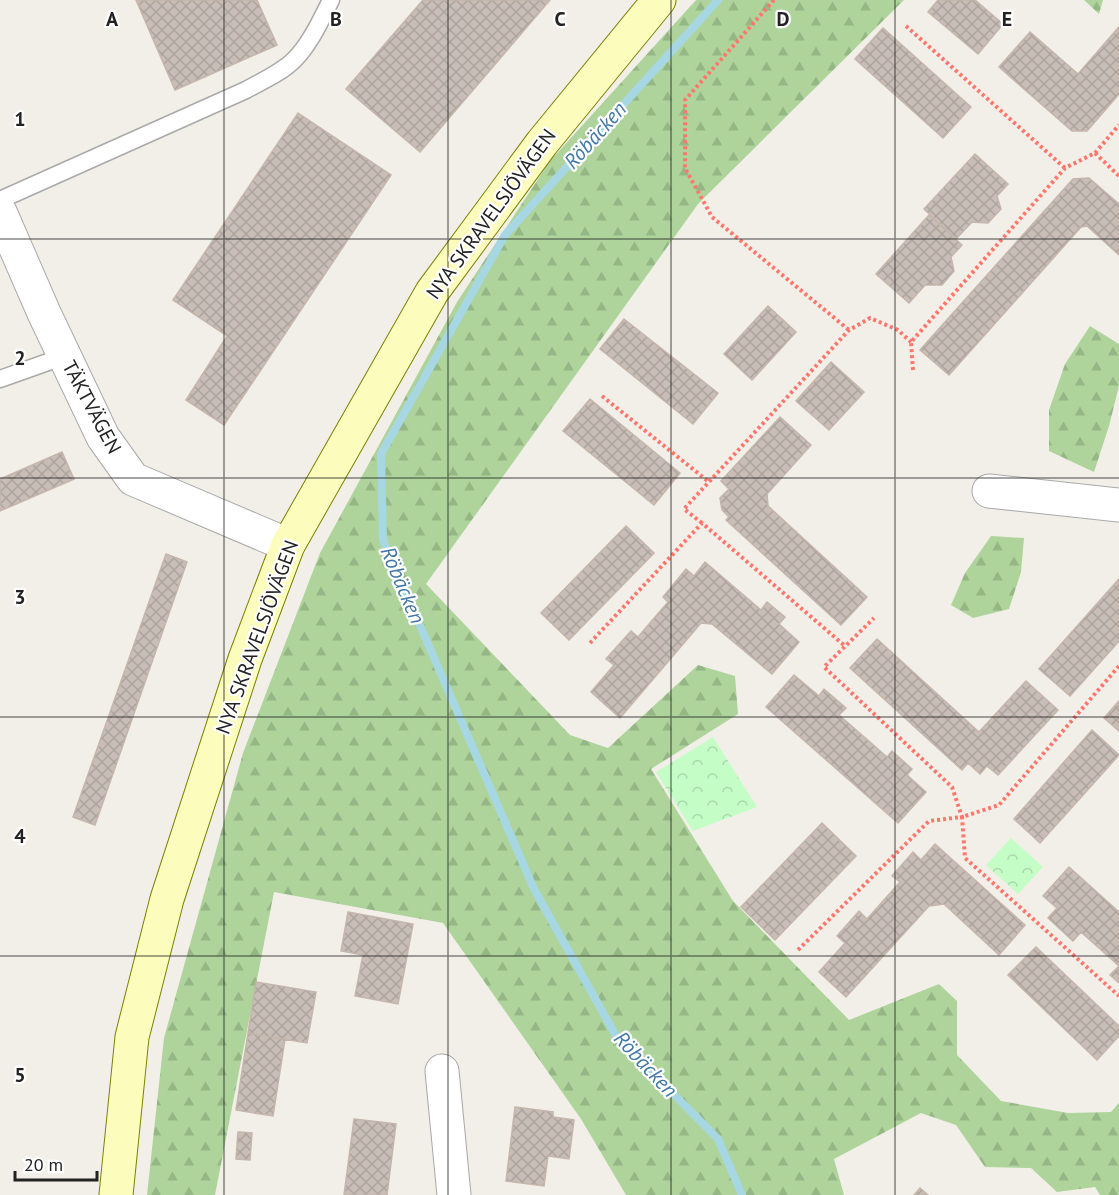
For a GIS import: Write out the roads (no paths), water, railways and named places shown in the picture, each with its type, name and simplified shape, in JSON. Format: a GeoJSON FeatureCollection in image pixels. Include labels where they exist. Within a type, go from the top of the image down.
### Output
{"type":"FeatureCollection","features":[{"type":"Feature","properties":{"kind":"main road","name":"NYA SKRAVELSJÖVÄGEN"},"geometry":{"type":"LineString","coordinates":[[116,1195],[132,1037],[167,899],[245,660],[288,545],[432,292],[542,143],[659,0]]}},
{"type":"Feature","properties":{"kind":"street","name":"TÄKTVÄGEN"},"geometry":{"type":"LineString","coordinates":[[0,212],[103,437],[133,479],[288,545]]}},
{"type":"Feature","properties":{"kind":"street"},"geometry":{"type":"LineString","coordinates":[[989,490],[1119,505]]}},
{"type":"Feature","properties":{"kind":"street"},"geometry":{"type":"LineString","coordinates":[[442,1071],[454,1195]]}},
{"type":"Feature","properties":{"kind":"lane"},"geometry":{"type":"LineString","coordinates":[[0,200],[246,90],[279,72],[295,60],[315,32],[331,0]]}},
{"type":"Feature","properties":{"kind":"lane"},"geometry":{"type":"LineString","coordinates":[[0,378],[65,356]]}},
{"type":"Feature","properties":{"kind":"waterway","name":"Röbäcken"},"geometry":{"type":"LineString","coordinates":[[718,0],[505,235],[381,454],[383,540],[534,889],[616,1036],[718,1139],[742,1195]]}}]}
